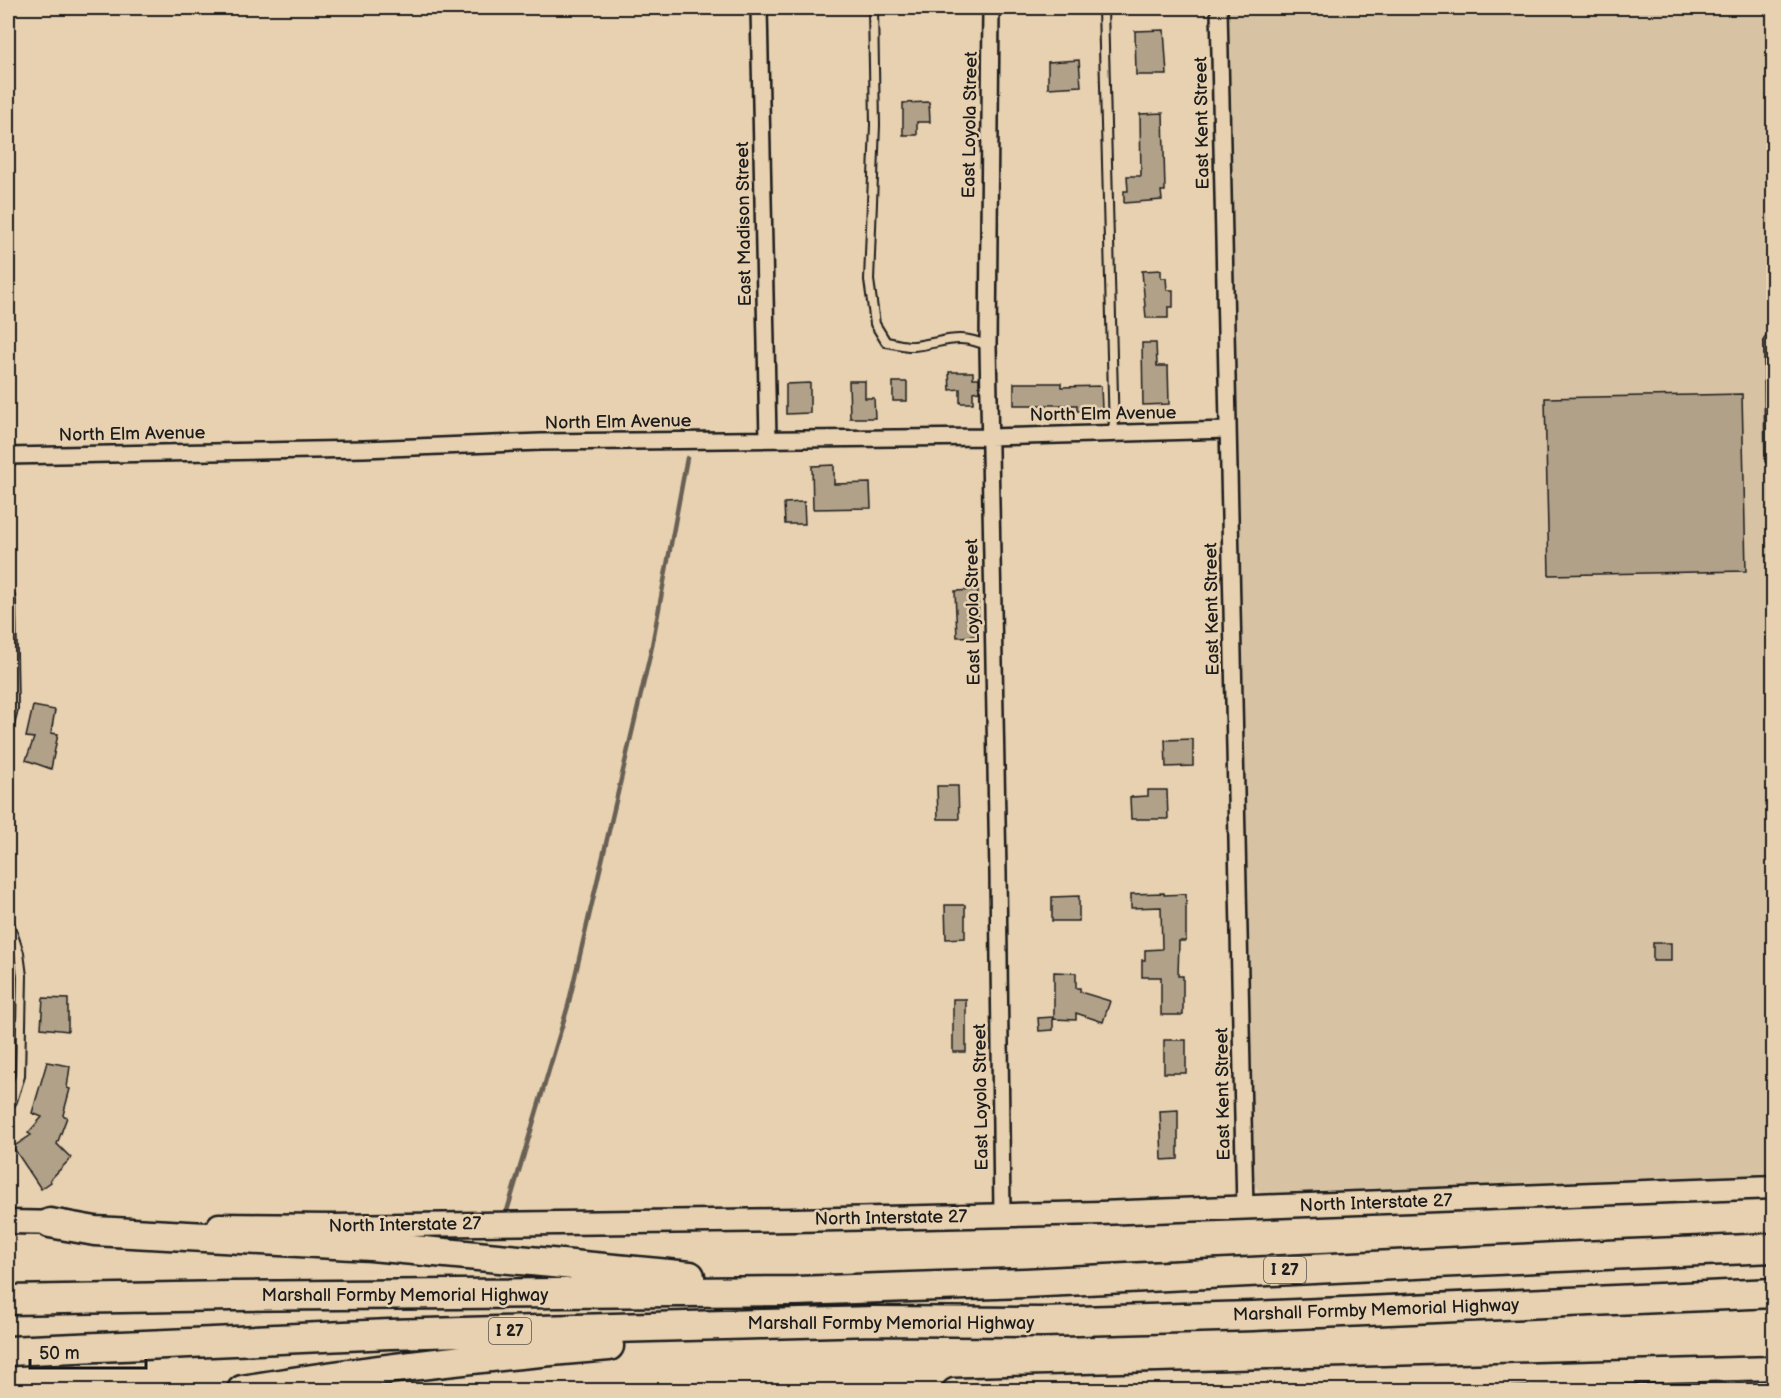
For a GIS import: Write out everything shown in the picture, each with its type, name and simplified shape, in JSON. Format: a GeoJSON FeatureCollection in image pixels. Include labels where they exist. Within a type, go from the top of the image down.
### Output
{"type":"FeatureCollection","features":[{"type":"Feature","properties":{"kind":"highway"},"geometry":{"type":"LineString","coordinates":[[50,1223],[95,1231],[371,1246],[728,1279],[796,1291]]}},
{"type":"Feature","properties":{"kind":"highway"},"geometry":{"type":"LineString","coordinates":[[1557,1257],[1773,1236]]}},
{"type":"Feature","properties":{"kind":"highway","name":"Marshall Formby Memorial Highway"},"geometry":{"type":"LineString","coordinates":[[8,1300],[796,1291],[1773,1248]]}},
{"type":"Feature","properties":{"kind":"highway","name":"Marshall Formby Memorial Highway"},"geometry":{"type":"LineString","coordinates":[[8,1351],[461,1332],[874,1321],[1013,1323],[1378,1311],[1773,1293]]}},
{"type":"Feature","properties":{"kind":"highway"},"geometry":{"type":"LineString","coordinates":[[1728,1295],[1773,1301]]}},
{"type":"Feature","properties":{"kind":"highway"},"geometry":{"type":"LineString","coordinates":[[242,1390],[491,1356],[614,1345],[775,1341],[957,1332],[1013,1323]]}},
{"type":"Feature","properties":{"kind":"main road","name":"North Interstate 27"},"geometry":{"type":"LineString","coordinates":[[8,1222],[332,1226],[795,1220],[1245,1209],[1773,1187]]}},
{"type":"Feature","properties":{"kind":"main road"},"geometry":{"type":"LineString","coordinates":[[954,1390],[1773,1368]]}},
{"type":"Feature","properties":{"kind":"street","name":"East Madison Street"},"geometry":{"type":"LineString","coordinates":[[759,8],[768,439]]}},
{"type":"Feature","properties":{"kind":"street","name":"East Loyola Street"},"geometry":{"type":"LineString","coordinates":[[991,8],[988,346],[1002,1215]]}},
{"type":"Feature","properties":{"kind":"street","name":"East Kent Street"},"geometry":{"type":"LineString","coordinates":[[1219,8],[1245,1209]]}},
{"type":"Feature","properties":{"kind":"street","name":"North Elm Avenue"},"geometry":{"type":"LineString","coordinates":[[8,456],[364,449],[541,442],[989,437],[1228,430]]}},
{"type":"Feature","properties":{"kind":"lane"},"geometry":{"type":"LineString","coordinates":[[873,8],[875,125],[869,280],[875,324],[886,342],[912,346],[948,339],[973,339],[988,346]]}},
{"type":"Feature","properties":{"kind":"lane"},"geometry":{"type":"LineString","coordinates":[[1103,8],[1114,434]]}},
{"type":"Feature","properties":{"kind":"lane"},"geometry":{"type":"LineString","coordinates":[[1770,459],[1769,340],[1773,336]]}},
{"type":"Feature","properties":{"kind":"lane"},"geometry":{"type":"LineString","coordinates":[[8,589],[12,602],[13,709],[8,730]]}},
{"type":"Feature","properties":{"kind":"lane"},"geometry":{"type":"LineString","coordinates":[[8,920],[19,953],[22,976],[20,1076],[8,1107]]}},
{"type":"Feature","properties":{"kind":"shaded area"},"geometry":{"type":"Polygon","coordinates":[[[1229,8],[1773,8],[1773,1173],[1268,1195],[1261,1193],[1254,1185],[1252,1178],[1229,8]]]}},
{"type":"Feature","properties":{"kind":"building"},"geometry":{"type":"Polygon","coordinates":[[[1164,30],[1167,75],[1136,75],[1135,31],[1164,30]]]}},
{"type":"Feature","properties":{"kind":"building"},"geometry":{"type":"Polygon","coordinates":[[[1079,60],[1081,86],[1048,88],[1048,62],[1079,60]]]}},
{"type":"Feature","properties":{"kind":"building"},"geometry":{"type":"Polygon","coordinates":[[[929,102],[930,122],[917,122],[917,135],[903,135],[903,103],[929,102]]]}},
{"type":"Feature","properties":{"kind":"building"},"geometry":{"type":"Polygon","coordinates":[[[1163,113],[1165,191],[1161,191],[1162,200],[1124,203],[1124,191],[1128,191],[1127,176],[1141,176],[1140,114],[1163,113]]]}},
{"type":"Feature","properties":{"kind":"building"},"geometry":{"type":"Polygon","coordinates":[[[1161,270],[1161,278],[1166,278],[1167,290],[1173,290],[1173,307],[1168,307],[1168,318],[1146,318],[1142,271],[1161,270]]]}},
{"type":"Feature","properties":{"kind":"building"},"geometry":{"type":"Polygon","coordinates":[[[1142,343],[1156,343],[1157,366],[1168,366],[1169,404],[1143,405],[1142,343]]]}},
{"type":"Feature","properties":{"kind":"building"},"geometry":{"type":"Polygon","coordinates":[[[949,372],[973,372],[973,378],[979,378],[979,391],[973,392],[973,403],[960,403],[960,389],[950,390],[949,372]]]}},
{"type":"Feature","properties":{"kind":"building"},"geometry":{"type":"Polygon","coordinates":[[[849,381],[865,381],[865,398],[874,398],[875,418],[850,418],[849,381]]]}},
{"type":"Feature","properties":{"kind":"building"},"geometry":{"type":"Polygon","coordinates":[[[893,382],[907,382],[907,401],[893,401],[893,382]]]}},
{"type":"Feature","properties":{"kind":"building"},"geometry":{"type":"Polygon","coordinates":[[[810,383],[810,413],[786,414],[786,384],[810,383]]]}},
{"type":"Feature","properties":{"kind":"building"},"geometry":{"type":"Polygon","coordinates":[[[1014,383],[1061,383],[1061,387],[1101,386],[1102,410],[1077,411],[1077,405],[1014,405],[1014,383]]]}},
{"type":"Feature","properties":{"kind":"building"},"geometry":{"type":"Polygon","coordinates":[[[1742,394],[1746,571],[1549,575],[1545,398],[1742,394]]]}},
{"type":"Feature","properties":{"kind":"building"},"geometry":{"type":"Polygon","coordinates":[[[834,465],[834,484],[870,483],[871,508],[813,509],[812,466],[834,465]]]}},
{"type":"Feature","properties":{"kind":"building"},"geometry":{"type":"Polygon","coordinates":[[[804,502],[805,524],[785,524],[784,503],[804,502]]]}},
{"type":"Feature","properties":{"kind":"building"},"geometry":{"type":"Polygon","coordinates":[[[978,590],[979,636],[957,637],[955,591],[978,590]]]}},
{"type":"Feature","properties":{"kind":"building"},"geometry":{"type":"Polygon","coordinates":[[[33,706],[55,710],[51,733],[58,734],[51,769],[26,760],[34,738],[26,737],[33,706]]]}},
{"type":"Feature","properties":{"kind":"building"},"geometry":{"type":"Polygon","coordinates":[[[1193,739],[1193,766],[1166,767],[1165,740],[1193,739]]]}},
{"type":"Feature","properties":{"kind":"building"},"geometry":{"type":"Polygon","coordinates":[[[937,786],[958,786],[959,819],[938,819],[937,786]]]}},
{"type":"Feature","properties":{"kind":"building"},"geometry":{"type":"Polygon","coordinates":[[[1148,790],[1167,790],[1168,819],[1131,819],[1130,797],[1148,796],[1148,790]]]}},
{"type":"Feature","properties":{"kind":"building"},"geometry":{"type":"Polygon","coordinates":[[[1164,893],[1164,895],[1186,894],[1186,941],[1179,941],[1178,976],[1183,976],[1183,1015],[1161,1015],[1161,977],[1142,977],[1142,960],[1145,960],[1145,950],[1162,949],[1161,907],[1131,908],[1131,894],[1164,893]]]}},
{"type":"Feature","properties":{"kind":"building"},"geometry":{"type":"Polygon","coordinates":[[[1079,896],[1079,921],[1052,921],[1052,897],[1079,896]]]}},
{"type":"Feature","properties":{"kind":"building"},"geometry":{"type":"Polygon","coordinates":[[[945,905],[965,905],[965,938],[946,939],[945,905]]]}},
{"type":"Feature","properties":{"kind":"building"},"geometry":{"type":"Polygon","coordinates":[[[1653,943],[1671,943],[1671,961],[1653,961],[1653,943]]]}},
{"type":"Feature","properties":{"kind":"building"},"geometry":{"type":"Polygon","coordinates":[[[1054,972],[1076,973],[1076,988],[1080,988],[1080,992],[1110,1001],[1103,1022],[1076,1013],[1076,1020],[1054,1019],[1054,972]]]}},
{"type":"Feature","properties":{"kind":"building"},"geometry":{"type":"Polygon","coordinates":[[[43,998],[68,999],[68,1031],[41,1028],[43,998]]]}},
{"type":"Feature","properties":{"kind":"building"},"geometry":{"type":"Polygon","coordinates":[[[953,999],[966,999],[966,1052],[953,1052],[953,999]]]}},
{"type":"Feature","properties":{"kind":"building"},"geometry":{"type":"Polygon","coordinates":[[[1053,1017],[1053,1030],[1039,1031],[1038,1018],[1053,1017]]]}},
{"type":"Feature","properties":{"kind":"building"},"geometry":{"type":"Polygon","coordinates":[[[1164,1040],[1186,1040],[1186,1073],[1164,1073],[1164,1040]]]}},
{"type":"Feature","properties":{"kind":"building"},"geometry":{"type":"Polygon","coordinates":[[[47,1062],[70,1066],[67,1088],[70,1089],[63,1115],[67,1117],[57,1144],[71,1158],[50,1180],[51,1182],[41,1189],[13,1147],[31,1135],[28,1133],[42,1117],[32,1113],[47,1062]]]}},
{"type":"Feature","properties":{"kind":"building"},"geometry":{"type":"Polygon","coordinates":[[[1178,1110],[1178,1159],[1162,1160],[1160,1111],[1178,1110]]]}},
{"type":"Feature","properties":{"kind":"waterway"},"geometry":{"type":"LineString","coordinates":[[507,1211],[568,1006],[651,651],[687,458]]}}]}
